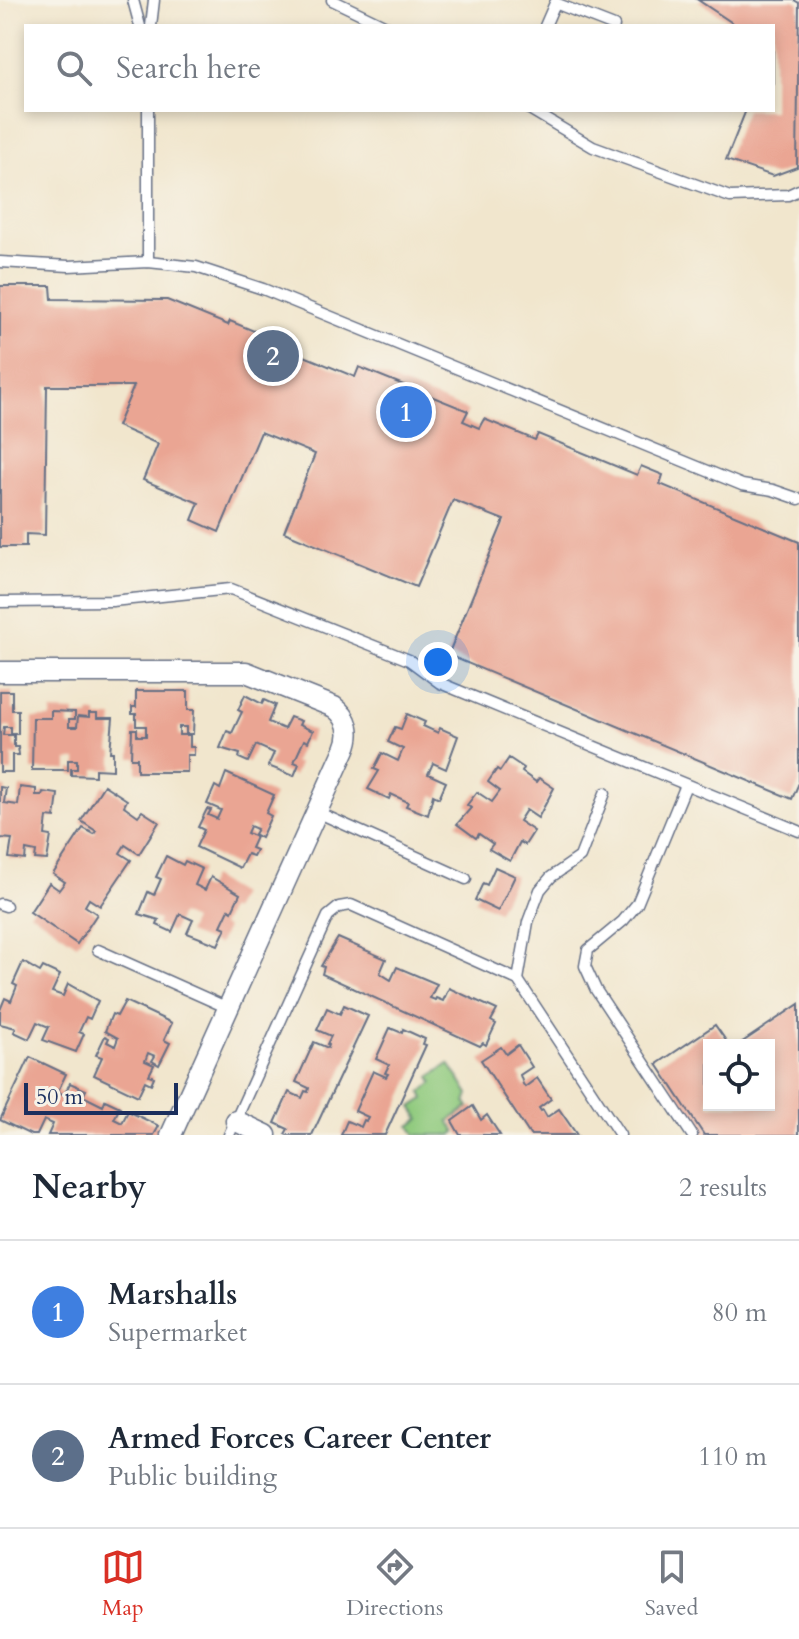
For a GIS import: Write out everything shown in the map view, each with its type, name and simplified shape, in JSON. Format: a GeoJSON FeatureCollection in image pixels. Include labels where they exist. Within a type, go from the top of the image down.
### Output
{"type":"FeatureCollection","features":[{"type":"Feature","properties":{"kind":"street"},"geometry":{"type":"LineString","coordinates":[[0,672],[246,672],[334,707],[346,720],[349,741],[171,1135]]}},
{"type":"Feature","properties":{"kind":"street"},"geometry":{"type":"LineString","coordinates":[[232,1128],[266,1135]]}},
{"type":"Feature","properties":{"kind":"lane"},"geometry":{"type":"LineString","coordinates":[[133,0],[139,24]]}},
{"type":"Feature","properties":{"kind":"lane"},"geometry":{"type":"LineString","coordinates":[[151,24],[154,0]]}},
{"type":"Feature","properties":{"kind":"lane"},"geometry":{"type":"LineString","coordinates":[[332,0],[382,24]]}},
{"type":"Feature","properties":{"kind":"lane"},"geometry":{"type":"LineString","coordinates":[[546,24],[555,3],[609,24]]}},
{"type":"Feature","properties":{"kind":"lane"},"geometry":{"type":"LineString","coordinates":[[148,112],[148,262]]}},
{"type":"Feature","properties":{"kind":"lane"},"geometry":{"type":"LineString","coordinates":[[534,112],[593,147],[730,197],[788,195],[799,190]]}},
{"type":"Feature","properties":{"kind":"lane"},"geometry":{"type":"LineString","coordinates":[[0,262],[69,266],[148,262],[196,267],[263,289],[742,485],[773,490],[799,499]]}},
{"type":"Feature","properties":{"kind":"lane"},"geometry":{"type":"LineString","coordinates":[[0,602],[112,601],[231,589],[409,660],[440,683],[799,831]]}},
{"type":"Feature","properties":{"kind":"lane"},"geometry":{"type":"LineString","coordinates":[[686,785],[637,904],[623,921],[588,950],[585,966],[596,990],[692,1135]]}},
{"type":"Feature","properties":{"kind":"lane"},"geometry":{"type":"LineString","coordinates":[[518,980],[528,922],[540,890],[551,877],[580,857],[605,793]]}},
{"type":"Feature","properties":{"kind":"lane"},"geometry":{"type":"LineString","coordinates":[[317,812],[466,879]]}},
{"type":"Feature","properties":{"kind":"lane"},"geometry":{"type":"LineString","coordinates":[[232,1128],[328,916],[339,907],[358,906],[518,980],[620,1135]]}},
{"type":"Feature","properties":{"kind":"lane"},"geometry":{"type":"LineString","coordinates":[[98,950],[228,1008]]}},
{"type":"Feature","properties":{"kind":"green space"},"geometry":{"type":"Polygon","coordinates":[[[449,1064],[469,1094],[466,1104],[469,1107],[449,1121],[456,1132],[452,1135],[416,1135],[410,1126],[420,1119],[412,1107],[424,1099],[421,1092],[433,1083],[430,1077],[449,1064]]]}},
{"type":"Feature","properties":{"kind":"building"},"geometry":{"type":"Polygon","coordinates":[[[698,0],[794,0],[799,3],[797,167],[773,176],[726,160],[745,112],[775,112],[775,24],[734,24],[698,0]]]}},
{"type":"Feature","properties":{"kind":"building"},"geometry":{"type":"Polygon","coordinates":[[[0,286],[51,286],[52,299],[167,300],[228,325],[230,321],[259,333],[258,337],[355,377],[359,367],[468,411],[463,421],[479,428],[484,419],[535,440],[538,434],[637,475],[641,466],[663,475],[660,484],[799,542],[799,783],[792,799],[448,655],[504,520],[453,500],[416,587],[284,532],[315,454],[261,432],[219,532],[192,520],[199,503],[143,480],[158,444],[117,426],[134,386],[47,386],[45,535],[26,534],[26,547],[0,547],[0,286]]]}},
{"type":"Feature","properties":{"kind":"building"},"geometry":{"type":"Polygon","coordinates":[[[0,691],[12,691],[12,710],[18,710],[18,734],[11,734],[11,727],[4,727],[3,735],[14,735],[14,747],[18,747],[19,755],[12,755],[12,772],[0,772],[0,691]]]}},
{"type":"Feature","properties":{"kind":"building"},"geometry":{"type":"Polygon","coordinates":[[[136,691],[188,691],[188,710],[194,710],[193,734],[186,734],[186,727],[179,727],[179,735],[190,735],[190,747],[194,747],[194,755],[187,755],[187,772],[137,772],[137,758],[131,758],[132,729],[137,729],[137,736],[146,736],[146,726],[136,726],[136,714],[132,714],[132,707],[136,707],[136,691]]]}},
{"type":"Feature","properties":{"kind":"building"},"geometry":{"type":"Polygon","coordinates":[[[245,695],[262,704],[264,700],[275,705],[268,722],[284,729],[290,717],[313,731],[308,742],[304,740],[294,762],[299,764],[294,776],[268,766],[274,753],[256,745],[248,762],[239,758],[240,754],[220,748],[227,731],[232,733],[242,712],[238,710],[245,695]]]}},
{"type":"Feature","properties":{"kind":"building"},"geometry":{"type":"Polygon","coordinates":[[[51,711],[75,712],[75,719],[69,719],[69,727],[77,727],[78,716],[89,717],[89,713],[97,713],[97,718],[113,718],[110,752],[113,752],[113,770],[95,769],[95,776],[71,775],[71,769],[77,769],[77,760],[68,760],[68,770],[32,770],[33,718],[51,718],[51,711]]]}},
{"type":"Feature","properties":{"kind":"building"},"geometry":{"type":"Polygon","coordinates":[[[407,714],[425,722],[423,726],[438,733],[440,728],[458,736],[446,769],[433,763],[428,774],[446,782],[439,798],[433,795],[428,815],[406,806],[408,802],[391,794],[389,799],[368,789],[379,771],[374,769],[382,753],[398,761],[403,749],[388,742],[395,727],[401,729],[407,714]]]}},
{"type":"Feature","properties":{"kind":"building"},"geometry":{"type":"Polygon","coordinates":[[[509,758],[524,768],[522,772],[536,782],[539,778],[554,788],[538,818],[526,810],[519,821],[534,831],[525,845],[520,842],[510,861],[489,849],[493,844],[479,834],[476,838],[457,824],[471,808],[467,805],[477,792],[492,802],[500,791],[488,782],[509,758]]]}},
{"type":"Feature","properties":{"kind":"building"},"geometry":{"type":"Polygon","coordinates":[[[226,773],[274,795],[266,813],[271,816],[261,838],[254,834],[257,829],[250,826],[247,833],[256,837],[251,848],[256,850],[253,856],[247,854],[240,868],[196,847],[204,830],[198,827],[207,809],[211,810],[208,815],[217,819],[221,810],[207,804],[215,786],[220,789],[226,773]]]}},
{"type":"Feature","properties":{"kind":"building"},"geometry":{"type":"Polygon","coordinates":[[[104,785],[127,800],[124,806],[138,816],[142,811],[159,822],[139,854],[125,845],[120,853],[131,860],[100,906],[89,899],[85,906],[97,914],[77,944],[30,912],[49,883],[59,890],[65,882],[53,874],[83,828],[94,834],[96,831],[81,821],[104,785]]]}},
{"type":"Feature","properties":{"kind":"building"},"geometry":{"type":"Polygon","coordinates":[[[0,787],[6,788],[4,803],[18,805],[20,787],[36,789],[36,795],[43,792],[58,794],[55,818],[47,817],[45,835],[51,836],[47,860],[35,859],[36,852],[26,850],[25,860],[9,858],[12,839],[0,838],[0,787]]]}},
{"type":"Feature","properties":{"kind":"building"},"geometry":{"type":"Polygon","coordinates":[[[166,856],[183,865],[185,861],[202,869],[195,885],[205,890],[211,877],[240,894],[221,926],[226,928],[218,945],[187,933],[193,920],[180,914],[172,932],[157,925],[159,920],[139,914],[148,892],[154,895],[161,879],[156,877],[166,856]]]}},
{"type":"Feature","properties":{"kind":"building"},"geometry":{"type":"Polygon","coordinates":[[[495,867],[515,876],[498,911],[475,900],[483,883],[487,885],[495,867]]]}},
{"type":"Feature","properties":{"kind":"building"},"geometry":{"type":"Polygon","coordinates":[[[338,938],[386,959],[380,973],[391,980],[397,967],[437,984],[430,998],[443,1001],[449,988],[497,1010],[491,1021],[496,1024],[486,1045],[483,1043],[480,1046],[322,974],[324,967],[321,966],[338,938]]]}},
{"type":"Feature","properties":{"kind":"building"},"geometry":{"type":"Polygon","coordinates":[[[23,962],[40,972],[43,967],[60,975],[52,992],[63,996],[68,984],[98,1001],[90,1019],[86,1017],[79,1032],[84,1034],[76,1052],[43,1040],[49,1027],[37,1022],[29,1039],[14,1032],[16,1028],[0,1024],[0,1010],[5,998],[11,1001],[17,986],[13,984],[23,962]]]}},
{"type":"Feature","properties":{"kind":"building"},"geometry":{"type":"Polygon","coordinates":[[[125,1001],[172,1023],[164,1040],[170,1043],[159,1065],[152,1061],[155,1056],[148,1053],[145,1061],[154,1065],[149,1075],[154,1077],[151,1084],[145,1081],[138,1096],[94,1075],[102,1057],[96,1055],[105,1036],[109,1038],[107,1042],[115,1046],[118,1038],[105,1031],[112,1014],[117,1016],[125,1001]]]}},
{"type":"Feature","properties":{"kind":"building"},"geometry":{"type":"Polygon","coordinates":[[[799,1004],[799,1135],[704,1135],[657,1064],[715,1025],[725,1039],[703,1039],[703,1111],[775,1111],[775,1039],[747,1039],[799,1004]]]}},
{"type":"Feature","properties":{"kind":"building"},"geometry":{"type":"Polygon","coordinates":[[[344,1005],[368,1016],[312,1135],[287,1135],[288,1129],[275,1123],[289,1092],[302,1098],[305,1091],[308,1092],[309,1088],[296,1082],[314,1042],[328,1048],[331,1036],[317,1030],[327,1008],[340,1014],[344,1005]]]}},
{"type":"Feature","properties":{"kind":"building"},"geometry":{"type":"Polygon","coordinates":[[[390,1028],[402,1033],[403,1029],[425,1039],[423,1044],[426,1045],[385,1135],[341,1135],[347,1121],[361,1127],[368,1117],[355,1111],[373,1071],[386,1077],[388,1074],[385,1073],[389,1065],[376,1059],[390,1028]]]}},
{"type":"Feature","properties":{"kind":"building"},"geometry":{"type":"Polygon","coordinates":[[[518,1045],[532,1067],[520,1075],[523,1084],[525,1087],[537,1078],[551,1099],[539,1108],[541,1111],[547,1117],[559,1109],[577,1135],[530,1135],[481,1060],[501,1047],[506,1054],[518,1045]]]}},
{"type":"Feature","properties":{"kind":"building"},"geometry":{"type":"Polygon","coordinates":[[[30,1057],[66,1074],[58,1091],[64,1095],[70,1083],[86,1090],[83,1096],[103,1106],[105,1100],[120,1107],[114,1119],[122,1123],[128,1111],[159,1126],[154,1135],[48,1135],[53,1124],[44,1120],[37,1135],[31,1135],[0,1120],[30,1057]]]}},
{"type":"Feature","properties":{"kind":"building"},"geometry":{"type":"Polygon","coordinates":[[[473,1106],[481,1120],[487,1115],[500,1135],[460,1135],[452,1121],[473,1106]]]}},
{"type":"Feature","properties":{"kind":"place","name":"Armed Forces Career Center"},"geometry":{"type":"Point","coordinates":[273,356]}},
{"type":"Feature","properties":{"kind":"place","name":"Marshalls"},"geometry":{"type":"Point","coordinates":[406,412]}}]}
